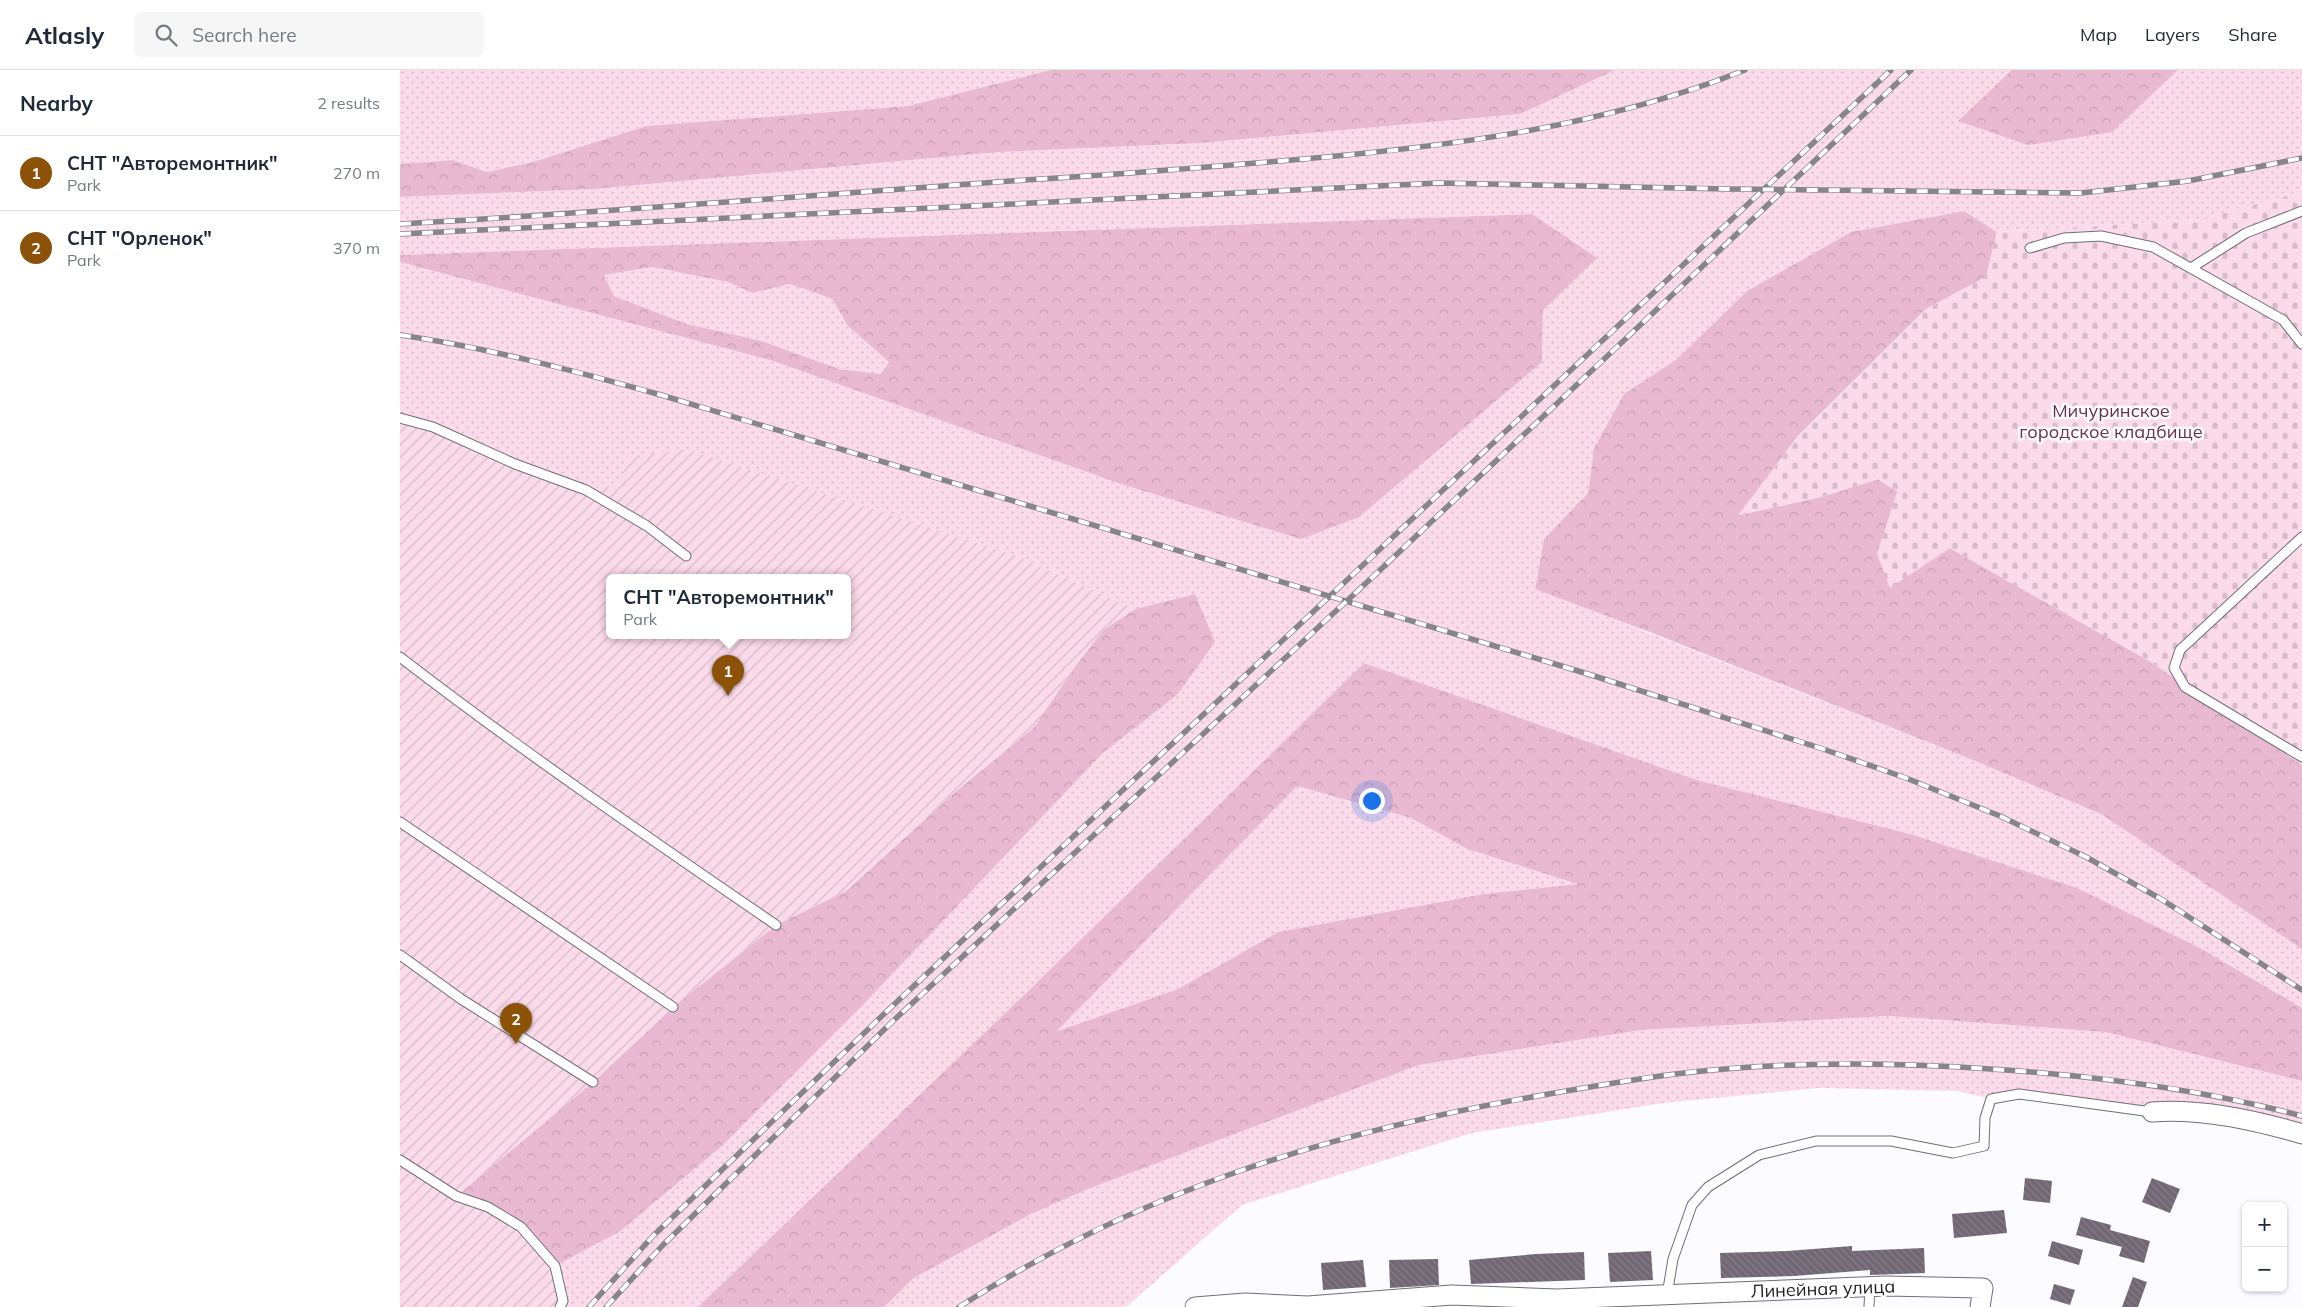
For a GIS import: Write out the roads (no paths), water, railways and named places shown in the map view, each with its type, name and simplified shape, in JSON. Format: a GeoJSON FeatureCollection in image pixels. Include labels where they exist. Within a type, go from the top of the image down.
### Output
{"type":"FeatureCollection","features":[{"type":"Feature","properties":{"kind":"street"},"geometry":{"type":"LineString","coordinates":[[2152,1112],[2176,1110],[2220,1116],[2278,1126],[2302,1134]]}},
{"type":"Feature","properties":{"kind":"street","name":"Линейная улица"},"geometry":{"type":"LineString","coordinates":[[1195,1307],[1245,1303],[1308,1306],[1360,1305],[1452,1295],[1557,1303],[1667,1295],[1757,1299],[1870,1286],[1983,1288],[1980,1307]]}},
{"type":"Feature","properties":{"kind":"lane"},"geometry":{"type":"LineString","coordinates":[[2191,268],[2246,233],[2302,211]]}},
{"type":"Feature","properties":{"kind":"lane"},"geometry":{"type":"LineString","coordinates":[[2030,248],[2064,238],[2101,236],[2153,246],[2283,320],[2302,344]]}},
{"type":"Feature","properties":{"kind":"lane"},"geometry":{"type":"LineString","coordinates":[[400,418],[434,427],[515,464],[586,490],[647,526],[686,556]]}},
{"type":"Feature","properties":{"kind":"lane"},"geometry":{"type":"LineString","coordinates":[[2302,536],[2180,650],[2174,668],[2184,687],[2302,757]]}},
{"type":"Feature","properties":{"kind":"lane"},"geometry":{"type":"LineString","coordinates":[[400,656],[487,723],[624,821],[776,925]]}},
{"type":"Feature","properties":{"kind":"lane"},"geometry":{"type":"LineString","coordinates":[[400,822],[673,1007]]}},
{"type":"Feature","properties":{"kind":"lane"},"geometry":{"type":"LineString","coordinates":[[400,955],[461,999],[593,1082]]}},
{"type":"Feature","properties":{"kind":"lane"},"geometry":{"type":"LineString","coordinates":[[1667,1295],[1673,1259],[1692,1205],[1708,1187],[1759,1156],[1816,1141],[1892,1141],[1953,1152],[1984,1146],[1985,1118],[1991,1099],[2019,1094],[2152,1112]]}},
{"type":"Feature","properties":{"kind":"lane"},"geometry":{"type":"LineString","coordinates":[[400,1160],[456,1196],[488,1208],[521,1227],[556,1266],[563,1301],[560,1307]]}},
{"type":"Feature","properties":{"kind":"lane"},"geometry":{"type":"LineString","coordinates":[[1869,1307],[1870,1286]]}},
{"type":"Feature","properties":{"kind":"railway"},"geometry":{"type":"LineString","coordinates":[[400,224],[1134,173],[1407,149],[1522,132],[1579,121],[1635,107],[1745,70]]}},
{"type":"Feature","properties":{"kind":"railway"},"geometry":{"type":"LineString","coordinates":[[589,1307],[653,1236],[884,1014],[1891,70]]}},
{"type":"Feature","properties":{"kind":"railway"},"geometry":{"type":"LineString","coordinates":[[606,1307],[663,1245],[893,1021],[1378,572],[1911,70]]}},
{"type":"Feature","properties":{"kind":"railway"},"geometry":{"type":"LineString","coordinates":[[400,234],[1439,183],[1727,189],[2081,193],[2188,181],[2302,158]]}},
{"type":"Feature","properties":{"kind":"railway"},"geometry":{"type":"LineString","coordinates":[[400,335],[499,353],[661,395],[1588,674],[1823,749],[1906,778],[2000,816],[2086,857],[2161,899],[2302,990]]}},
{"type":"Feature","properties":{"kind":"railway"},"geometry":{"type":"LineString","coordinates":[[959,1307],[1026,1266],[1095,1231],[1164,1200],[1306,1149],[1380,1129],[1455,1112],[1646,1078],[1761,1066],[1876,1064],[1953,1067],[2031,1072],[2148,1085],[2225,1098],[2302,1116]]}},
{"type":"Feature","properties":{"kind":"place","name":"СНТ \"Авторемонтник\""},"geometry":{"type":"Point","coordinates":[728,696]}},
{"type":"Feature","properties":{"kind":"place","name":"СНТ \"Орленок\""},"geometry":{"type":"Point","coordinates":[516,1044]}},
{"type":"Feature","properties":{"kind":"park label","name":"Мичуринское городское кладбище"},"geometry":{"type":"Point","coordinates":[2111,421]}}]}
